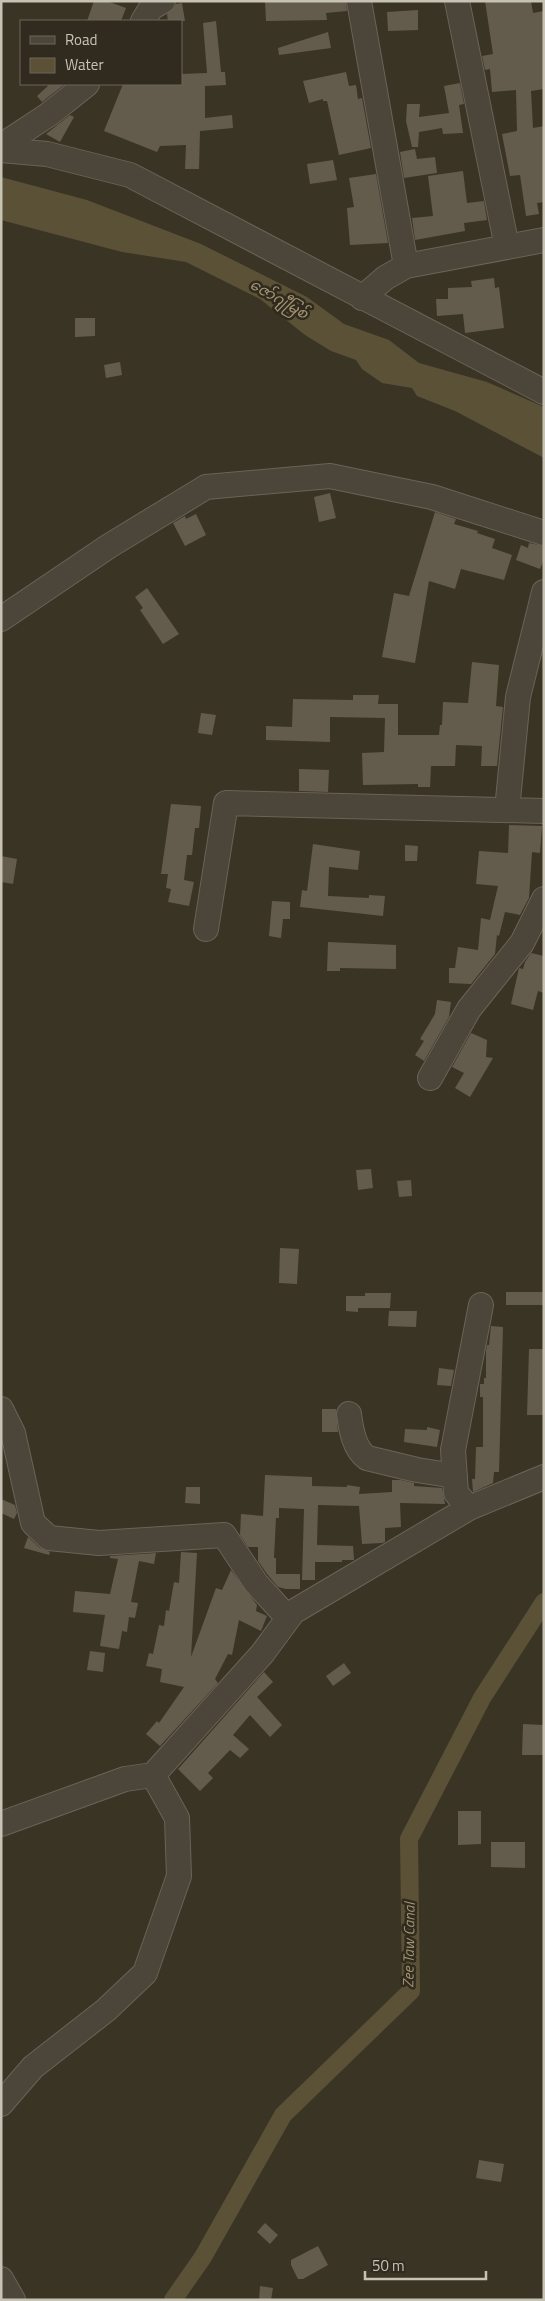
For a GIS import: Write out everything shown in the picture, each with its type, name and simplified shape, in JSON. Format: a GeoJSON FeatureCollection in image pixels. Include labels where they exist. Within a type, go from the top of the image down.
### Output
{"type":"FeatureCollection","features":[{"type":"Feature","properties":{"kind":"street"},"geometry":{"type":"LineString","coordinates":[[144,20],[151,8],[163,1]]}},
{"type":"Feature","properties":{"kind":"street"},"geometry":{"type":"LineString","coordinates":[[359,1],[406,266]]}},
{"type":"Feature","properties":{"kind":"street"},"geometry":{"type":"LineString","coordinates":[[456,1],[507,247]]}},
{"type":"Feature","properties":{"kind":"street"},"geometry":{"type":"LineString","coordinates":[[1,146],[48,116],[86,85]]}},
{"type":"Feature","properties":{"kind":"street"},"geometry":{"type":"LineString","coordinates":[[1,150],[47,154],[130,175],[544,392]]}},
{"type":"Feature","properties":{"kind":"street"},"geometry":{"type":"LineString","coordinates":[[362,298],[385,278],[406,266],[544,240]]}},
{"type":"Feature","properties":{"kind":"street"},"geometry":{"type":"LineString","coordinates":[[1,619],[109,546],[206,487],[330,476],[432,497],[544,533]]}},
{"type":"Feature","properties":{"kind":"street"},"geometry":{"type":"LineString","coordinates":[[507,810],[518,697],[544,592]]}},
{"type":"Feature","properties":{"kind":"street"},"geometry":{"type":"LineString","coordinates":[[206,929],[226,803],[544,811]]}},
{"type":"Feature","properties":{"kind":"street"},"geometry":{"type":"LineString","coordinates":[[430,1078],[468,1009],[522,943],[544,899]]}},
{"type":"Feature","properties":{"kind":"street"},"geometry":{"type":"LineString","coordinates":[[470,1508],[456,1493],[453,1450],[481,1305]]}},
{"type":"Feature","properties":{"kind":"street"},"geometry":{"type":"LineString","coordinates":[[1,1409],[13,1433],[33,1523],[49,1538],[99,1542],[224,1535],[256,1583],[288,1618]]}},
{"type":"Feature","properties":{"kind":"street"},"geometry":{"type":"LineString","coordinates":[[349,1414],[352,1432],[362,1454],[367,1458],[418,1470],[455,1476]]}},
{"type":"Feature","properties":{"kind":"street"},"geometry":{"type":"LineString","coordinates":[[1,1824],[125,1779],[153,1775],[262,1654],[293,1612],[470,1508],[544,1477]]}},
{"type":"Feature","properties":{"kind":"street"},"geometry":{"type":"LineString","coordinates":[[1,2104],[33,2067],[106,2010],[145,1973],[179,1876],[176,1818],[153,1775]]}},
{"type":"Feature","properties":{"kind":"street"},"geometry":{"type":"LineString","coordinates":[[1,2279],[13,2300]]}},
{"type":"Feature","properties":{"kind":"water","name":"ဇော်ဂျီမြစ်"},"geometry":{"type":"Polygon","coordinates":[[[1,177],[87,200],[201,244],[307,297],[344,324],[389,340],[419,363],[487,382],[544,407],[544,458],[455,411],[417,396],[412,388],[382,383],[362,369],[356,360],[331,351],[305,335],[260,299],[186,262],[122,252],[1,220],[1,177]]]}},
{"type":"Feature","properties":{"kind":"building"},"geometry":{"type":"Polygon","coordinates":[[[94,1],[107,1],[126,8],[121,20],[87,20],[94,1]]]}},
{"type":"Feature","properties":{"kind":"building"},"geometry":{"type":"Polygon","coordinates":[[[265,1],[346,1],[347,11],[326,13],[327,20],[266,21],[265,1]]]}},
{"type":"Feature","properties":{"kind":"building"},"geometry":{"type":"Polygon","coordinates":[[[485,1],[531,1],[533,13],[544,11],[544,89],[531,91],[533,128],[544,126],[544,202],[537,203],[539,214],[526,216],[520,175],[510,176],[502,134],[517,131],[516,90],[492,92],[490,69],[485,70],[482,56],[493,54],[485,1]]]}},
{"type":"Feature","properties":{"kind":"building"},"geometry":{"type":"Polygon","coordinates":[[[182,3],[185,21],[168,20],[167,14],[176,4],[182,3]]]}},
{"type":"Feature","properties":{"kind":"building"},"geometry":{"type":"Polygon","coordinates":[[[418,10],[418,30],[388,31],[387,12],[418,10]]]}},
{"type":"Feature","properties":{"kind":"building"},"geometry":{"type":"Polygon","coordinates":[[[216,21],[221,72],[225,72],[226,85],[205,86],[205,118],[232,115],[233,128],[200,131],[199,169],[185,169],[186,145],[160,146],[157,152],[104,131],[123,85],[182,85],[182,74],[207,73],[203,23],[216,21]]]}},
{"type":"Feature","properties":{"kind":"building"},"geometry":{"type":"Polygon","coordinates":[[[328,32],[331,48],[279,55],[278,48],[328,32]]]}},
{"type":"Feature","properties":{"kind":"building"},"geometry":{"type":"Polygon","coordinates":[[[346,72],[349,86],[356,85],[358,99],[362,98],[371,148],[339,155],[327,101],[323,101],[323,99],[309,103],[303,81],[346,72]]]}},
{"type":"Feature","properties":{"kind":"building"},"geometry":{"type":"Polygon","coordinates":[[[460,83],[464,104],[459,105],[463,133],[443,134],[442,128],[419,132],[418,147],[412,147],[406,121],[407,104],[420,104],[419,117],[449,113],[444,86],[460,83]]]}},
{"type":"Feature","properties":{"kind":"building"},"geometry":{"type":"Polygon","coordinates":[[[49,85],[64,85],[42,102],[37,96],[49,85]]]}},
{"type":"Feature","properties":{"kind":"building"},"geometry":{"type":"Polygon","coordinates":[[[70,115],[74,117],[60,142],[46,134],[70,115]]]}},
{"type":"Feature","properties":{"kind":"building"},"geometry":{"type":"Polygon","coordinates":[[[415,149],[417,159],[435,157],[437,173],[404,178],[400,152],[415,149]]]}},
{"type":"Feature","properties":{"kind":"building"},"geometry":{"type":"Polygon","coordinates":[[[333,160],[337,180],[310,184],[307,164],[333,160]]]}},
{"type":"Feature","properties":{"kind":"building"},"geometry":{"type":"Polygon","coordinates":[[[463,171],[467,203],[484,201],[487,220],[464,223],[465,231],[415,240],[412,218],[433,216],[428,176],[463,171]]]}},
{"type":"Feature","properties":{"kind":"building"},"geometry":{"type":"Polygon","coordinates":[[[376,174],[388,243],[350,245],[347,208],[354,207],[349,178],[376,174]]]}},
{"type":"Feature","properties":{"kind":"building"},"geometry":{"type":"Polygon","coordinates":[[[494,278],[495,288],[499,287],[504,328],[465,333],[463,314],[437,316],[436,299],[448,299],[448,288],[472,287],[471,281],[494,278]]]}},
{"type":"Feature","properties":{"kind":"building"},"geometry":{"type":"Polygon","coordinates":[[[75,318],[95,318],[95,336],[75,337],[75,318]]]}},
{"type":"Feature","properties":{"kind":"building"},"geometry":{"type":"Polygon","coordinates":[[[120,362],[122,375],[106,378],[104,365],[120,362]]]}},
{"type":"Feature","properties":{"kind":"building"},"geometry":{"type":"Polygon","coordinates":[[[330,493],[336,518],[319,522],[314,497],[330,493]]]}},
{"type":"Feature","properties":{"kind":"building"},"geometry":{"type":"Polygon","coordinates":[[[435,512],[456,519],[454,524],[478,531],[477,533],[495,539],[492,548],[512,555],[504,580],[461,569],[455,589],[429,581],[415,663],[382,657],[394,593],[409,596],[435,512]]]}},
{"type":"Feature","properties":{"kind":"building"},"geometry":{"type":"Polygon","coordinates":[[[196,514],[206,535],[185,546],[173,523],[185,516],[186,519],[196,514]]]}},
{"type":"Feature","properties":{"kind":"building"},"geometry":{"type":"Polygon","coordinates":[[[529,543],[544,546],[544,559],[540,569],[516,560],[521,545],[528,548],[529,543]]]}},
{"type":"Feature","properties":{"kind":"building"},"geometry":{"type":"Polygon","coordinates":[[[147,588],[179,634],[163,644],[140,610],[143,608],[135,597],[147,588]]]}},
{"type":"Feature","properties":{"kind":"building"},"geometry":{"type":"Polygon","coordinates":[[[472,662],[499,665],[496,706],[503,707],[497,766],[481,766],[482,746],[456,745],[455,766],[431,766],[430,787],[418,787],[418,784],[363,785],[362,753],[384,752],[385,718],[330,717],[330,742],[266,740],[266,726],[292,727],[293,699],[353,700],[353,695],[379,695],[378,704],[398,704],[398,735],[439,735],[440,725],[442,725],[443,702],[468,703],[472,662]]]}},
{"type":"Feature","properties":{"kind":"building"},"geometry":{"type":"Polygon","coordinates":[[[201,713],[216,715],[212,735],[198,733],[201,713]]]}},
{"type":"Feature","properties":{"kind":"building"},"geometry":{"type":"Polygon","coordinates":[[[299,769],[329,770],[328,792],[299,791],[299,769]]]}},
{"type":"Feature","properties":{"kind":"building"},"geometry":{"type":"Polygon","coordinates":[[[171,804],[201,806],[199,828],[195,828],[192,855],[187,855],[184,880],[194,882],[189,906],[168,902],[171,889],[166,888],[168,874],[161,874],[171,804]]]}},
{"type":"Feature","properties":{"kind":"building"},"geometry":{"type":"Polygon","coordinates":[[[509,825],[542,826],[540,853],[532,852],[529,898],[520,915],[505,912],[499,936],[497,935],[495,954],[471,984],[449,983],[449,968],[455,968],[458,947],[478,950],[481,918],[490,920],[498,886],[476,884],[479,851],[508,853],[509,825]]]}},
{"type":"Feature","properties":{"kind":"building"},"geometry":{"type":"Polygon","coordinates":[[[313,844],[360,851],[358,870],[329,867],[328,896],[369,898],[369,895],[385,896],[383,916],[300,907],[302,890],[307,891],[313,844]]]}},
{"type":"Feature","properties":{"kind":"building"},"geometry":{"type":"Polygon","coordinates":[[[405,845],[418,846],[417,861],[405,861],[405,845]]]}},
{"type":"Feature","properties":{"kind":"building"},"geometry":{"type":"Polygon","coordinates":[[[1,856],[17,859],[13,884],[1,882],[1,856]]]}},
{"type":"Feature","properties":{"kind":"building"},"geometry":{"type":"Polygon","coordinates":[[[272,901],[290,902],[290,919],[283,919],[281,938],[269,936],[272,901]]]}},
{"type":"Feature","properties":{"kind":"building"},"geometry":{"type":"Polygon","coordinates":[[[328,942],[396,945],[396,969],[340,968],[340,971],[327,971],[328,942]]]}},
{"type":"Feature","properties":{"kind":"building"},"geometry":{"type":"Polygon","coordinates":[[[531,953],[544,956],[544,993],[538,991],[533,1010],[511,1004],[519,968],[523,969],[531,953]]]}},
{"type":"Feature","properties":{"kind":"building"},"geometry":{"type":"Polygon","coordinates":[[[437,1000],[451,1002],[449,1017],[424,1061],[415,1055],[424,1041],[420,1039],[435,1014],[437,1000]]]}},
{"type":"Feature","properties":{"kind":"building"},"geometry":{"type":"Polygon","coordinates":[[[471,1033],[487,1040],[486,1057],[493,1058],[470,1097],[455,1088],[464,1073],[452,1067],[471,1033]]]}},
{"type":"Feature","properties":{"kind":"building"},"geometry":{"type":"Polygon","coordinates":[[[371,1169],[373,1188],[358,1190],[356,1170],[371,1169]]]}},
{"type":"Feature","properties":{"kind":"building"},"geometry":{"type":"Polygon","coordinates":[[[411,1180],[412,1196],[399,1197],[397,1181],[411,1180]]]}},
{"type":"Feature","properties":{"kind":"building"},"geometry":{"type":"Polygon","coordinates":[[[280,1248],[299,1249],[297,1284],[279,1283],[280,1248]]]}},
{"type":"Feature","properties":{"kind":"building"},"geometry":{"type":"Polygon","coordinates":[[[506,1292],[544,1292],[544,1305],[506,1305],[506,1292]]]}},
{"type":"Feature","properties":{"kind":"building"},"geometry":{"type":"Polygon","coordinates":[[[365,1293],[391,1293],[390,1308],[358,1308],[358,1312],[346,1311],[346,1296],[365,1296],[365,1293]]]}},
{"type":"Feature","properties":{"kind":"building"},"geometry":{"type":"Polygon","coordinates":[[[389,1311],[417,1311],[416,1327],[388,1326],[389,1311]]]}},
{"type":"Feature","properties":{"kind":"building"},"geometry":{"type":"Polygon","coordinates":[[[491,1326],[503,1327],[499,1472],[494,1472],[493,1483],[473,1492],[472,1479],[475,1479],[476,1447],[483,1447],[483,1397],[480,1397],[480,1384],[484,1384],[484,1378],[486,1378],[486,1351],[487,1345],[489,1345],[491,1326]]]}},
{"type":"Feature","properties":{"kind":"building"},"geometry":{"type":"Polygon","coordinates":[[[529,1349],[544,1349],[544,1415],[527,1415],[529,1349]]]}},
{"type":"Feature","properties":{"kind":"building"},"geometry":{"type":"Polygon","coordinates":[[[439,1368],[454,1370],[451,1386],[437,1385],[439,1368]]]}},
{"type":"Feature","properties":{"kind":"building"},"geometry":{"type":"Polygon","coordinates":[[[322,1409],[336,1409],[338,1432],[322,1432],[322,1409]]]}},
{"type":"Feature","properties":{"kind":"building"},"geometry":{"type":"Polygon","coordinates":[[[427,1427],[440,1430],[437,1447],[404,1442],[405,1429],[427,1430],[427,1427]]]}},
{"type":"Feature","properties":{"kind":"building"},"geometry":{"type":"Polygon","coordinates":[[[265,1475],[312,1477],[312,1486],[347,1487],[347,1485],[360,1487],[359,1494],[392,1492],[392,1480],[401,1480],[414,1483],[414,1486],[442,1488],[445,1504],[400,1503],[401,1527],[385,1528],[385,1542],[362,1544],[359,1506],[318,1505],[317,1545],[353,1546],[354,1560],[315,1562],[315,1580],[302,1580],[304,1509],[279,1508],[279,1518],[276,1518],[274,1558],[276,1558],[276,1574],[300,1574],[300,1589],[286,1589],[278,1587],[258,1561],[258,1547],[248,1547],[240,1535],[241,1514],[263,1516],[265,1475]]]}},
{"type":"Feature","properties":{"kind":"building"},"geometry":{"type":"Polygon","coordinates":[[[186,1487],[200,1487],[200,1504],[185,1503],[186,1487]]]}},
{"type":"Feature","properties":{"kind":"building"},"geometry":{"type":"Polygon","coordinates":[[[1,1499],[15,1505],[17,1513],[14,1519],[1,1513],[1,1499]]]}},
{"type":"Feature","properties":{"kind":"building"},"geometry":{"type":"Polygon","coordinates":[[[28,1537],[40,1548],[50,1552],[49,1555],[24,1548],[28,1537]]]}},
{"type":"Feature","properties":{"kind":"building"},"geometry":{"type":"Polygon","coordinates":[[[181,1552],[197,1553],[191,1657],[216,1588],[222,1590],[231,1570],[257,1605],[256,1611],[267,1616],[261,1631],[239,1620],[232,1655],[228,1654],[215,1679],[218,1683],[160,1746],[146,1734],[157,1721],[159,1723],[184,1687],[160,1682],[162,1669],[146,1666],[149,1653],[153,1654],[159,1625],[164,1626],[166,1610],[169,1611],[174,1582],[179,1583],[181,1552]]]}},
{"type":"Feature","properties":{"kind":"building"},"geometry":{"type":"Polygon","coordinates":[[[156,1553],[154,1564],[139,1561],[131,1602],[138,1603],[135,1618],[129,1617],[127,1632],[122,1631],[119,1649],[100,1646],[105,1615],[73,1612],[75,1591],[110,1594],[118,1559],[110,1558],[110,1556],[156,1553]]]}},
{"type":"Feature","properties":{"kind":"building"},"geometry":{"type":"Polygon","coordinates":[[[90,1651],[105,1653],[103,1672],[87,1670],[90,1651]]]}},
{"type":"Feature","properties":{"kind":"building"},"geometry":{"type":"Polygon","coordinates":[[[344,1663],[351,1673],[333,1686],[326,1676],[344,1663]]]}},
{"type":"Feature","properties":{"kind":"building"},"geometry":{"type":"Polygon","coordinates":[[[264,1672],[273,1682],[257,1697],[282,1725],[270,1737],[250,1715],[233,1735],[249,1749],[240,1758],[230,1750],[208,1773],[213,1778],[200,1791],[178,1769],[264,1672]]]}},
{"type":"Feature","properties":{"kind":"building"},"geometry":{"type":"Polygon","coordinates":[[[523,1724],[544,1725],[544,1755],[522,1755],[523,1724]]]}},
{"type":"Feature","properties":{"kind":"building"},"geometry":{"type":"Polygon","coordinates":[[[458,1811],[481,1811],[481,1844],[458,1845],[458,1811]]]}},
{"type":"Feature","properties":{"kind":"building"},"geometry":{"type":"Polygon","coordinates":[[[491,1842],[525,1842],[525,1868],[491,1867],[491,1842]]]}},
{"type":"Feature","properties":{"kind":"building"},"geometry":{"type":"Polygon","coordinates":[[[479,2160],[504,2164],[501,2182],[476,2178],[479,2160]]]}},
{"type":"Feature","properties":{"kind":"building"},"geometry":{"type":"Polygon","coordinates":[[[265,2223],[278,2235],[270,2244],[257,2232],[265,2223]]]}},
{"type":"Feature","properties":{"kind":"building"},"geometry":{"type":"Polygon","coordinates":[[[318,2246],[328,2265],[303,2279],[298,2279],[291,2265],[291,2260],[318,2246]]]}},
{"type":"Feature","properties":{"kind":"building"},"geometry":{"type":"Polygon","coordinates":[[[260,2286],[273,2288],[271,2300],[259,2300],[260,2286]]]}},
{"type":"Feature","properties":{"kind":"waterway","name":"Zee Taw Canal"},"geometry":{"type":"LineString","coordinates":[[173,2300],[203,2257],[283,2115],[411,1991],[409,1839],[482,1698],[544,1602]]}}]}
